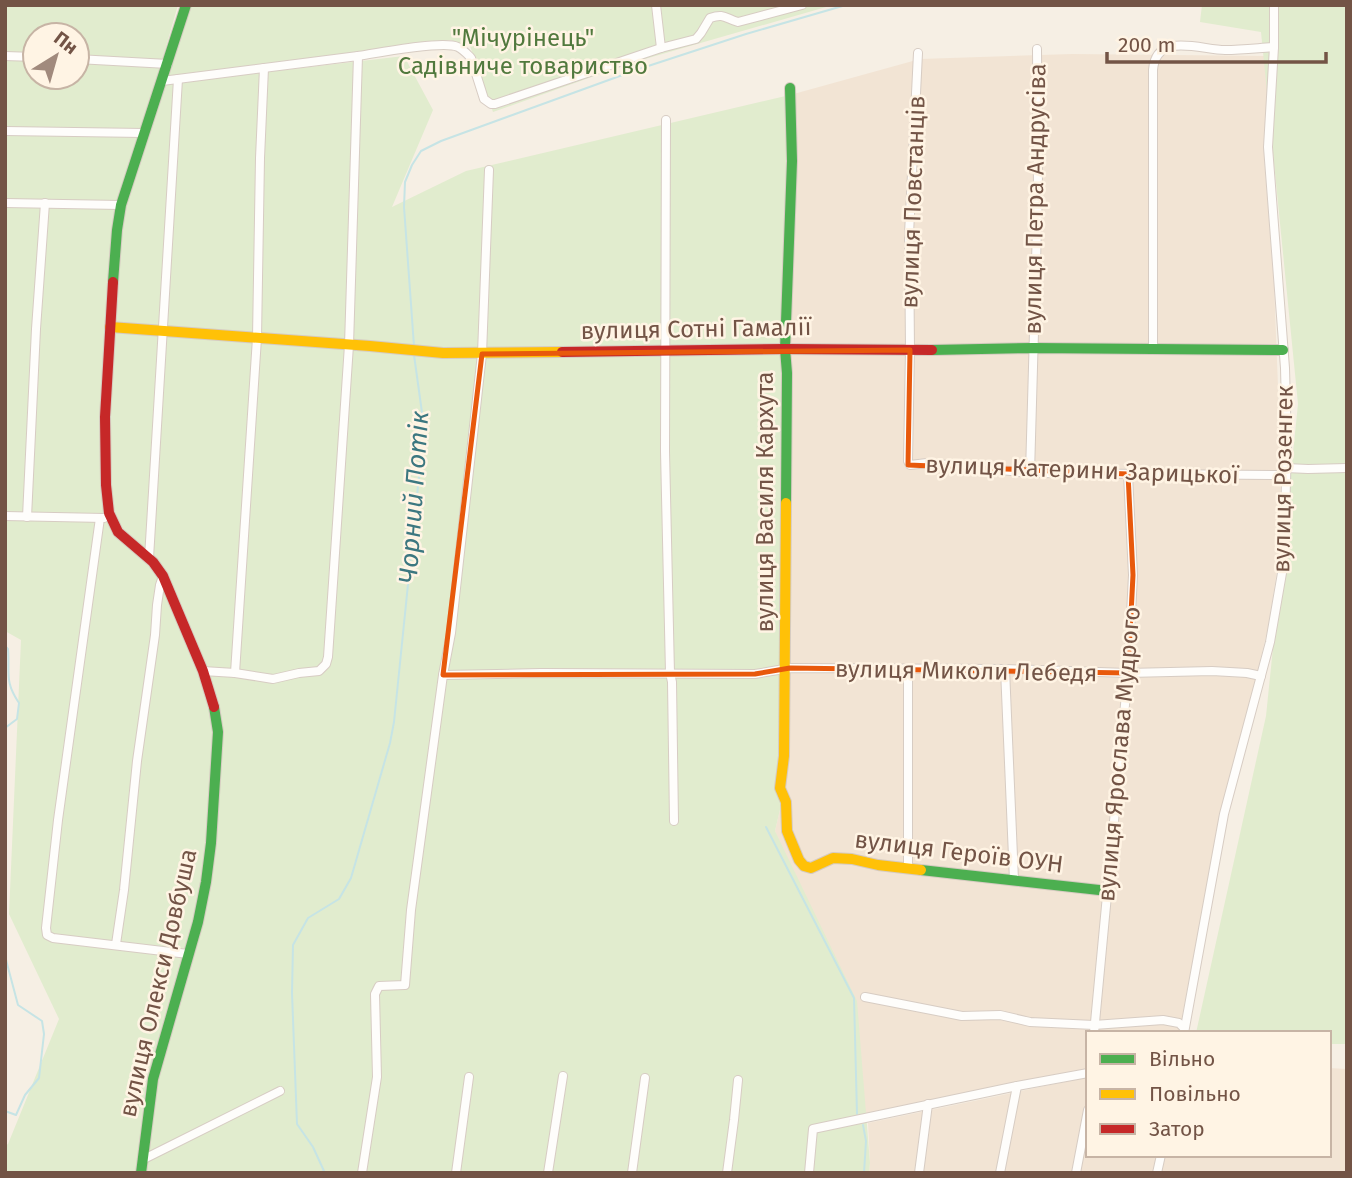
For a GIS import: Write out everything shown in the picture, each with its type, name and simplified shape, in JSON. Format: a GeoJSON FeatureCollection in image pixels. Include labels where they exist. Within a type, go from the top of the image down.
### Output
{"type":"FeatureCollection","features":[{"type":"Feature","properties":{"kind":"street"},"geometry":{"type":"LineString","coordinates":[[186,5],[121,205],[117,230],[105,417],[105,517],[58,820],[46,928],[47,934],[53,938],[188,954]]}},
{"type":"Feature","properties":{"kind":"street"},"geometry":{"type":"LineString","coordinates":[[656,5],[661,48]]}},
{"type":"Feature","properties":{"kind":"street"},"geometry":{"type":"LineString","coordinates":[[726,5],[726,16]]}},
{"type":"Feature","properties":{"kind":"street"},"geometry":{"type":"LineString","coordinates":[[162,81],[439,45],[459,47],[467,53],[484,99],[495,104],[661,48],[696,39],[710,18],[717,15],[738,22],[802,5]]}},
{"type":"Feature","properties":{"kind":"street","name":"вулиця Розенгек"},"geometry":{"type":"LineString","coordinates":[[1184,1031],[1224,814],[1261,676],[1282,573],[1285,543],[1286,412],[1268,147],[1274,5]]}},
{"type":"Feature","properties":{"kind":"street"},"geometry":{"type":"LineString","coordinates":[[1153,349],[1154,61],[1159,52],[1188,45],[1224,50],[1274,47]]}},
{"type":"Feature","properties":{"kind":"street","name":"вулиця Петра Андрусіва"},"geometry":{"type":"LineString","coordinates":[[1030,472],[1038,191],[1037,49]]}},
{"type":"Feature","properties":{"kind":"street","name":"вулиця Повстанців"},"geometry":{"type":"LineString","coordinates":[[910,350],[909,234],[918,53]]}},
{"type":"Feature","properties":{"kind":"street"},"geometry":{"type":"LineString","coordinates":[[204,671],[273,680],[318,671],[326,664],[328,657],[349,345],[358,56]]}},
{"type":"Feature","properties":{"kind":"street"},"geometry":{"type":"LineString","coordinates":[[91,60],[168,64]]}},
{"type":"Feature","properties":{"kind":"street"},"geometry":{"type":"LineString","coordinates":[[234,673],[257,338],[264,68]]}},
{"type":"Feature","properties":{"kind":"street"},"geometry":{"type":"LineString","coordinates":[[149,558],[178,79]]}},
{"type":"Feature","properties":{"kind":"street","name":"вулиця Василя Кархута"},"geometry":{"type":"LineString","coordinates":[[787,831],[786,802],[780,788],[785,743],[785,349],[792,161],[790,88]]}},
{"type":"Feature","properties":{"kind":"street"},"geometry":{"type":"LineString","coordinates":[[666,120],[665,451],[670,673],[673,682],[674,821]]}},
{"type":"Feature","properties":{"kind":"street"},"geometry":{"type":"LineString","coordinates":[[5,131],[144,133]]}},
{"type":"Feature","properties":{"kind":"street"},"geometry":{"type":"LineString","coordinates":[[362,1173],[377,1077],[375,994],[379,986],[405,985],[411,911],[450,633],[482,354],[489,170]]}},
{"type":"Feature","properties":{"kind":"street"},"geometry":{"type":"LineString","coordinates":[[5,202],[121,205]]}},
{"type":"Feature","properties":{"kind":"street"},"geometry":{"type":"LineString","coordinates":[[27,517],[45,203]]}},
{"type":"Feature","properties":{"kind":"street","name":"вулиця Сотні Гамалії"},"geometry":{"type":"LineString","coordinates":[[110,327],[482,354],[1033,348],[1283,351]]}},
{"type":"Feature","properties":{"kind":"street","name":"вулиця Катерини Зарицької"},"geometry":{"type":"LineString","coordinates":[[910,350],[910,465],[927,463],[1030,472],[1128,474],[1286,472],[1347,468]]}},
{"type":"Feature","properties":{"kind":"street","name":"вулиця Ярослава Мудрого"},"geometry":{"type":"LineString","coordinates":[[1094,1029],[1128,673],[1133,575],[1128,474]]}},
{"type":"Feature","properties":{"kind":"street"},"geometry":{"type":"LineString","coordinates":[[5,516],[105,517]]}},
{"type":"Feature","properties":{"kind":"street","name":"вулиця Олекси Довбуша"},"geometry":{"type":"LineString","coordinates":[[105,517],[124,539],[149,558],[163,576],[204,671],[216,715],[218,738],[211,843],[200,914],[153,1079],[141,1173]]}},
{"type":"Feature","properties":{"kind":"street"},"geometry":{"type":"LineString","coordinates":[[116,944],[137,761],[163,576]]}},
{"type":"Feature","properties":{"kind":"street","name":"вулиця Миколи Лебедя"},"geometry":{"type":"LineString","coordinates":[[443,675],[755,674],[785,668],[1005,669],[1128,673],[1212,671],[1261,676]]}},
{"type":"Feature","properties":{"kind":"street"},"geometry":{"type":"LineString","coordinates":[[1005,669],[1014,880]]}},
{"type":"Feature","properties":{"kind":"street"},"geometry":{"type":"LineString","coordinates":[[908,670],[908,867]]}},
{"type":"Feature","properties":{"kind":"street","name":"вулиця Героїв ОУН"},"geometry":{"type":"LineString","coordinates":[[787,831],[799,860],[806,867],[814,868],[830,859],[852,859],[878,865],[1108,891]]}},
{"type":"Feature","properties":{"kind":"street"},"geometry":{"type":"LineString","coordinates":[[865,997],[962,1016],[1000,1015],[1030,1022],[1094,1029],[1163,1020],[1179,1023],[1184,1031]]}},
{"type":"Feature","properties":{"kind":"street"},"geometry":{"type":"LineString","coordinates":[[810,1173],[813,1129],[1086,1073]]}},
{"type":"Feature","properties":{"kind":"street"},"geometry":{"type":"LineString","coordinates":[[548,1173],[563,1076]]}},
{"type":"Feature","properties":{"kind":"street"},"geometry":{"type":"LineString","coordinates":[[456,1173],[469,1077]]}},
{"type":"Feature","properties":{"kind":"street"},"geometry":{"type":"LineString","coordinates":[[632,1173],[645,1078]]}},
{"type":"Feature","properties":{"kind":"street"},"geometry":{"type":"LineString","coordinates":[[727,1173],[738,1080]]}},
{"type":"Feature","properties":{"kind":"street"},"geometry":{"type":"LineString","coordinates":[[1000,1173],[1017,1086]]}},
{"type":"Feature","properties":{"kind":"street"},"geometry":{"type":"LineString","coordinates":[[142,1160],[280,1091]]}},
{"type":"Feature","properties":{"kind":"street"},"geometry":{"type":"LineString","coordinates":[[919,1173],[928,1104]]}},
{"type":"Feature","properties":{"kind":"street"},"geometry":{"type":"LineString","coordinates":[[1076,1173],[1086,1120]]}},
{"type":"Feature","properties":{"kind":"highlighted area"},"geometry":{"type":"Polygon","coordinates":[[[910,350],[908,465],[1128,474],[1133,575],[1128,673],[790,668],[755,674],[443,675],[482,354],[910,350]]]}},
{"type":"Feature","properties":{"kind":"shaded area"},"geometry":{"type":"Polygon","coordinates":[[[1072,54],[1270,56],[1264,157],[1274,284],[1281,463],[1279,558],[1268,628],[1211,863],[1179,1031],[1086,1031],[1086,1071],[861,1121],[775,831],[785,788],[790,95],[920,59],[1072,54]]]}},
{"type":"Feature","properties":{"kind":"shaded area"},"geometry":{"type":"Polygon","coordinates":[[[1331,1068],[1347,1069],[1347,1173],[869,1173],[868,1123],[1086,1077],[1086,1157],[1331,1157],[1331,1068]]]}},
{"type":"Feature","properties":{"kind":"green space"},"geometry":{"type":"Polygon","coordinates":[[[5,5],[178,5],[155,85],[404,56],[433,110],[392,207],[466,171],[790,95],[785,788],[775,831],[857,1001],[869,1173],[5,1173],[5,1146],[59,1019],[9,914],[21,640],[5,631],[5,5]]]}},
{"type":"Feature","properties":{"kind":"green space","name":"\"Мічурінець\" Садівниче товариство"},"geometry":{"type":"Polygon","coordinates":[[[191,5],[833,5],[631,63],[493,112],[470,46],[450,40],[169,76],[191,5]]]}},
{"type":"Feature","properties":{"kind":"green space"},"geometry":{"type":"Polygon","coordinates":[[[1202,5],[1347,5],[1347,1044],[1331,1044],[1331,1031],[1196,1031],[1266,716],[1298,404],[1261,32],[1200,22],[1202,5]]]}},
{"type":"Feature","properties":{"kind":"waterway","name":"Чорний Потік"},"geometry":{"type":"LineString","coordinates":[[414,346],[404,207],[405,182],[421,151],[441,141],[639,69],[846,5]]}},
{"type":"Feature","properties":{"kind":"waterway","name":"Чорний Потік"},"geometry":{"type":"LineString","coordinates":[[320,1173],[324,1171],[313,1147],[297,1124],[293,945],[308,918],[339,899],[351,878],[390,743],[424,427],[414,355]]}},
{"type":"Feature","properties":{"kind":"waterway"},"geometry":{"type":"LineString","coordinates":[[5,646],[8,649],[9,683],[19,703],[17,719],[5,728]]}},
{"type":"Feature","properties":{"kind":"waterway"},"geometry":{"type":"LineString","coordinates":[[766,827],[854,998],[857,1114]]}},
{"type":"Feature","properties":{"kind":"waterway"},"geometry":{"type":"LineString","coordinates":[[5,956],[18,1005],[42,1021],[44,1034],[39,1078],[25,1095],[16,1115],[5,1111]]}},
{"type":"Feature","properties":{"kind":"waterway"},"geometry":{"type":"LineString","coordinates":[[863,1125],[866,1141],[864,1173]]}},
{"type":"Feature","properties":{"kind":"traffic: fast"},"geometry":{"type":"LineString","coordinates":[[113,282],[121,205],[186,5]]}},
{"type":"Feature","properties":{"kind":"traffic: fast"},"geometry":{"type":"LineString","coordinates":[[786,503],[785,349],[792,161],[790,88]]}},
{"type":"Feature","properties":{"kind":"traffic: fast"},"geometry":{"type":"LineString","coordinates":[[932,350],[1283,350]]}},
{"type":"Feature","properties":{"kind":"traffic: fast"},"geometry":{"type":"LineString","coordinates":[[141,1173],[153,1079],[198,922],[206,882],[218,732],[214,707]]}},
{"type":"Feature","properties":{"kind":"traffic: fast"},"geometry":{"type":"LineString","coordinates":[[921,870],[1108,891]]}},
{"type":"Feature","properties":{"kind":"traffic: slow"},"geometry":{"type":"LineString","coordinates":[[110,327],[443,353],[562,352]]}},
{"type":"Feature","properties":{"kind":"traffic: slow"},"geometry":{"type":"LineString","coordinates":[[786,503],[784,756],[780,788],[786,802],[787,831],[804,866],[811,868],[833,858],[921,870]]}},
{"type":"Feature","properties":{"kind":"traffic: jam"},"geometry":{"type":"LineString","coordinates":[[113,282],[105,417],[109,513],[118,532],[153,562],[163,576],[203,671],[214,707]]}},
{"type":"Feature","properties":{"kind":"traffic: jam"},"geometry":{"type":"LineString","coordinates":[[562,352],[932,350]]}}]}
